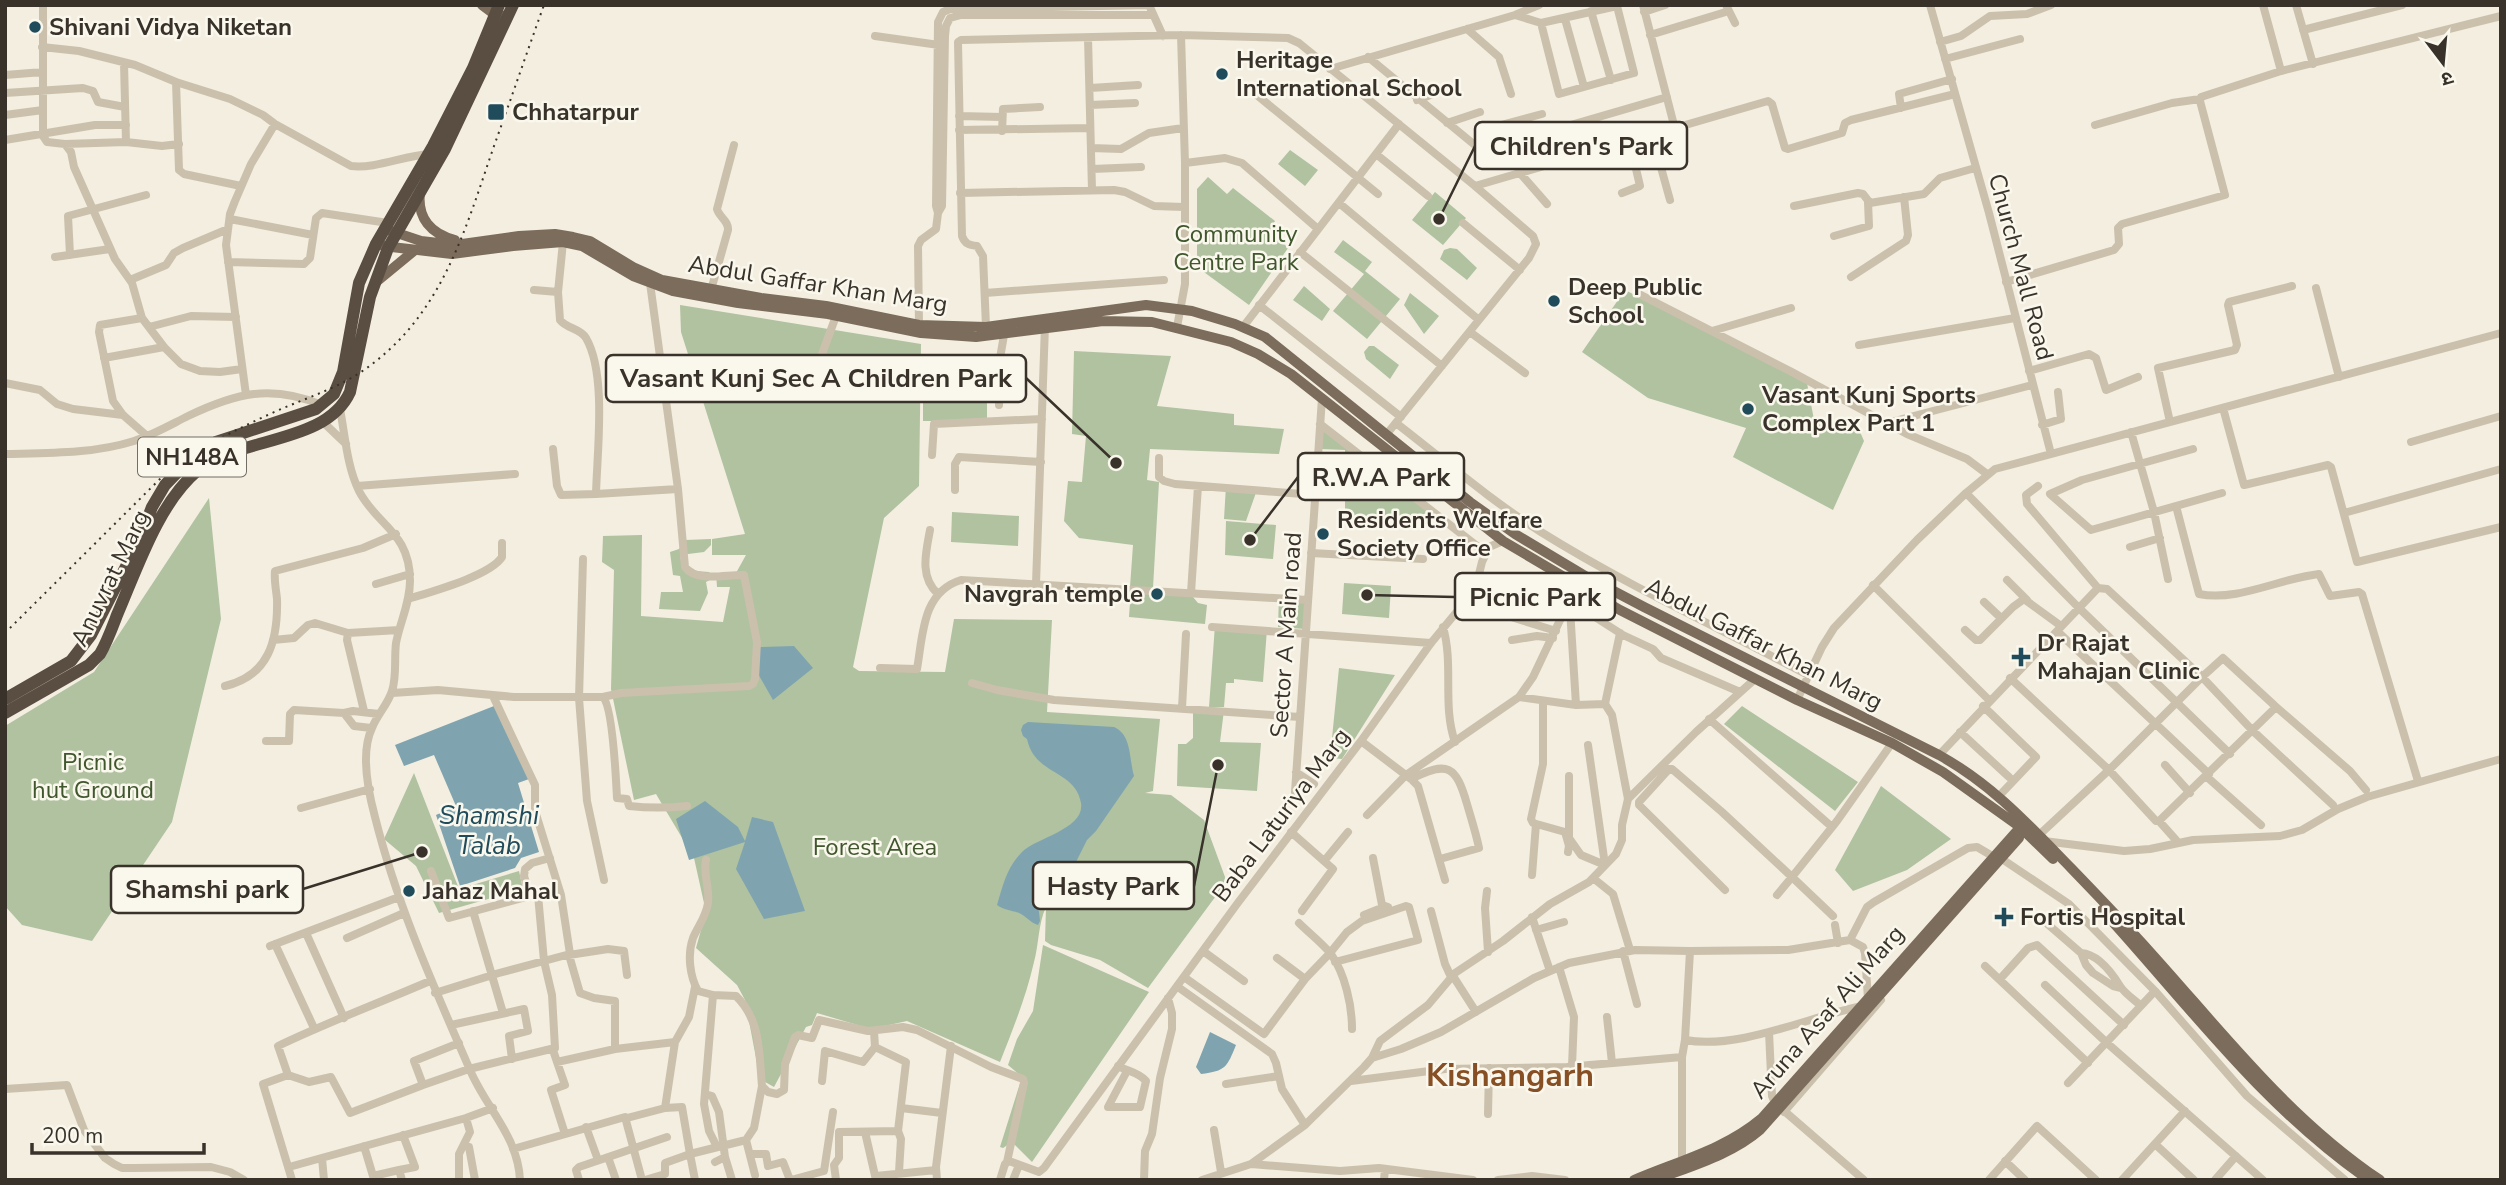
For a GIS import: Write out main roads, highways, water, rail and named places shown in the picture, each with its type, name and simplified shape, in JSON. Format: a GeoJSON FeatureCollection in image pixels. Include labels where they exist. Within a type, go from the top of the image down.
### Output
{"type":"FeatureCollection","features":[{"type":"Feature","properties":{"kind":"highway","name":"NH148A"},"geometry":{"type":"LineString","coordinates":[[389,228],[503,9]]}},
{"type":"Feature","properties":{"kind":"highway","name":"NH148A"},"geometry":{"type":"LineString","coordinates":[[389,228],[420,192],[445,149],[503,9]]}},
{"type":"Feature","properties":{"kind":"highway","name":"Anuvrat Marg"},"geometry":{"type":"LineString","coordinates":[[5,713],[89,665],[100,654],[147,547],[175,496],[196,471],[213,460],[323,422],[340,409],[350,392],[382,246],[389,228]]}},
{"type":"Feature","properties":{"kind":"highway","name":"Anuvrat Marg"},"geometry":{"type":"LineString","coordinates":[[5,699],[71,661],[91,635],[138,543],[152,507],[176,473],[192,457],[216,442],[309,412],[323,405],[334,394],[341,380],[359,283],[382,246]]}},
{"type":"Feature","properties":{"kind":"main road"},"geometry":{"type":"LineString","coordinates":[[482,5],[503,9]]}},
{"type":"Feature","properties":{"kind":"main road"},"geometry":{"type":"LineString","coordinates":[[420,192],[420,209],[428,225],[441,235],[466,243]]}},
{"type":"Feature","properties":{"kind":"main road","name":"Abdul Gaffar Khan Marg"},"geometry":{"type":"LineString","coordinates":[[389,228],[421,241],[455,245],[555,234],[573,237],[590,241],[633,267],[662,280],[711,290],[826,306],[919,325],[986,327],[1103,321],[1152,322],[1245,348],[1291,374],[1503,541],[1580,588],[1797,700],[1892,743],[1943,772],[2005,815],[2025,824]]}},
{"type":"Feature","properties":{"kind":"main road","name":"Abdul Gaffar Khan Marg"},"geometry":{"type":"LineString","coordinates":[[382,246],[452,254],[563,242],[582,246],[650,283],[673,291],[836,316],[921,333],[976,337],[1004,335],[1045,323],[1146,305],[1181,309],[1243,327],[1265,337],[1515,534],[1587,577],[1939,755],[1973,775],[1998,796],[2150,952],[2270,1088],[2380,1180]]}},
{"type":"Feature","properties":{"kind":"main road"},"geometry":{"type":"LineString","coordinates":[[374,284],[415,250]]}},
{"type":"Feature","properties":{"kind":"main road"},"geometry":{"type":"LineString","coordinates":[[2005,815],[2013,827],[2013,841],[2041,840]]}},
{"type":"Feature","properties":{"kind":"main road","name":"Aruna Asaf Ali Marg"},"geometry":{"type":"LineString","coordinates":[[1655,1180],[1740,1145],[1760,1130],[2025,824]]}},
{"type":"Feature","properties":{"kind":"main road","name":"Abdul Gaffar Khan Marg"},"geometry":{"type":"LineString","coordinates":[[2041,840],[2256,1085],[2364,1178]]}},
{"type":"Feature","properties":{"kind":"main road","name":"Aruna Asaf Ali Marg"},"geometry":{"type":"LineString","coordinates":[[1634,1180],[1707,1152],[1746,1131],[1779,1108],[1865,1002],[1998,858]]}},
{"type":"Feature","properties":{"kind":"water"},"geometry":{"type":"Polygon","coordinates":[[[794,646],[813,668],[773,700],[757,672],[760,647],[794,646]]]}},
{"type":"Feature","properties":{"kind":"water","name":"Shamshi Talab"},"geometry":{"type":"Polygon","coordinates":[[[494,706],[529,779],[518,783],[539,852],[521,858],[515,868],[460,886],[436,815],[456,806],[434,755],[404,766],[395,745],[494,706]]]}},
{"type":"Feature","properties":{"kind":"water"},"geometry":{"type":"Polygon","coordinates":[[[1028,722],[1114,727],[1127,742],[1134,776],[1087,840],[1076,862],[1043,892],[1038,903],[1038,925],[1021,914],[997,905],[1004,883],[1009,870],[1022,852],[1076,820],[1081,803],[1071,784],[1046,767],[1031,751],[1021,730],[1028,722]]]}},
{"type":"Feature","properties":{"kind":"water"},"geometry":{"type":"Polygon","coordinates":[[[705,801],[738,827],[745,841],[752,817],[773,822],[805,911],[764,919],[736,869],[745,842],[689,860],[676,819],[705,801]]]}},
{"type":"Feature","properties":{"kind":"water"},"geometry":{"type":"Polygon","coordinates":[[[1210,1032],[1236,1045],[1224,1067],[1201,1074],[1196,1067],[1210,1032]]]}},
{"type":"Feature","properties":{"kind":"railway"},"geometry":{"type":"LineString","coordinates":[[5,633],[173,466],[239,429],[358,374],[410,328],[430,301],[460,242],[544,5]]}},
{"type":"Feature","properties":{"kind":"place","name":"Shivani Vidya Niketan"},"geometry":{"type":"Point","coordinates":[35,27]}},
{"type":"Feature","properties":{"kind":"place","name":"Heritage International School"},"geometry":{"type":"Point","coordinates":[1222,74]}},
{"type":"Feature","properties":{"kind":"place","name":"Chhatarpur"},"geometry":{"type":"Point","coordinates":[496,112]}},
{"type":"Feature","properties":{"kind":"place","name":"Children's Park"},"geometry":{"type":"Point","coordinates":[1439,219]}},
{"type":"Feature","properties":{"kind":"place","name":"Deep Public School"},"geometry":{"type":"Point","coordinates":[1554,301]}},
{"type":"Feature","properties":{"kind":"place","name":"Vasant Kunj Sports Complex Part 1"},"geometry":{"type":"Point","coordinates":[1748,409]}},
{"type":"Feature","properties":{"kind":"place","name":"Vasant Kunj Sec A Children Park"},"geometry":{"type":"Point","coordinates":[1116,463]}},
{"type":"Feature","properties":{"kind":"place","name":"Residents Welfare Society Office"},"geometry":{"type":"Point","coordinates":[1323,534]}},
{"type":"Feature","properties":{"kind":"place","name":"R.W.A Park"},"geometry":{"type":"Point","coordinates":[1250,540]}},
{"type":"Feature","properties":{"kind":"place","name":"Navgrah temple"},"geometry":{"type":"Point","coordinates":[1157,594]}},
{"type":"Feature","properties":{"kind":"place","name":"Picnic Park"},"geometry":{"type":"Point","coordinates":[1367,595]}},
{"type":"Feature","properties":{"kind":"place","name":"Dr Rajat Mahajan Clinic"},"geometry":{"type":"Point","coordinates":[2021,657]}},
{"type":"Feature","properties":{"kind":"place","name":"Hasty Park"},"geometry":{"type":"Point","coordinates":[1218,765]}},
{"type":"Feature","properties":{"kind":"place","name":"Shamshi park"},"geometry":{"type":"Point","coordinates":[422,852]}},
{"type":"Feature","properties":{"kind":"place","name":"Jahaz Mahal"},"geometry":{"type":"Point","coordinates":[409,891]}},
{"type":"Feature","properties":{"kind":"place","name":"Fortis Hospital"},"geometry":{"type":"Point","coordinates":[2004,917]}},
{"type":"Feature","properties":{"kind":"district","name":"Kishangarh"},"geometry":{"type":"Point","coordinates":[1510,1075]}},
{"type":"Feature","properties":{"kind":"park label","name":"Community Centre Park"},"geometry":{"type":"Point","coordinates":[1236,248]}},
{"type":"Feature","properties":{"kind":"park label","name":"Picnic hut Ground"},"geometry":{"type":"Point","coordinates":[93,776]}},
{"type":"Feature","properties":{"kind":"park label","name":"Forest Area"},"geometry":{"type":"Point","coordinates":[875,847]}}]}
